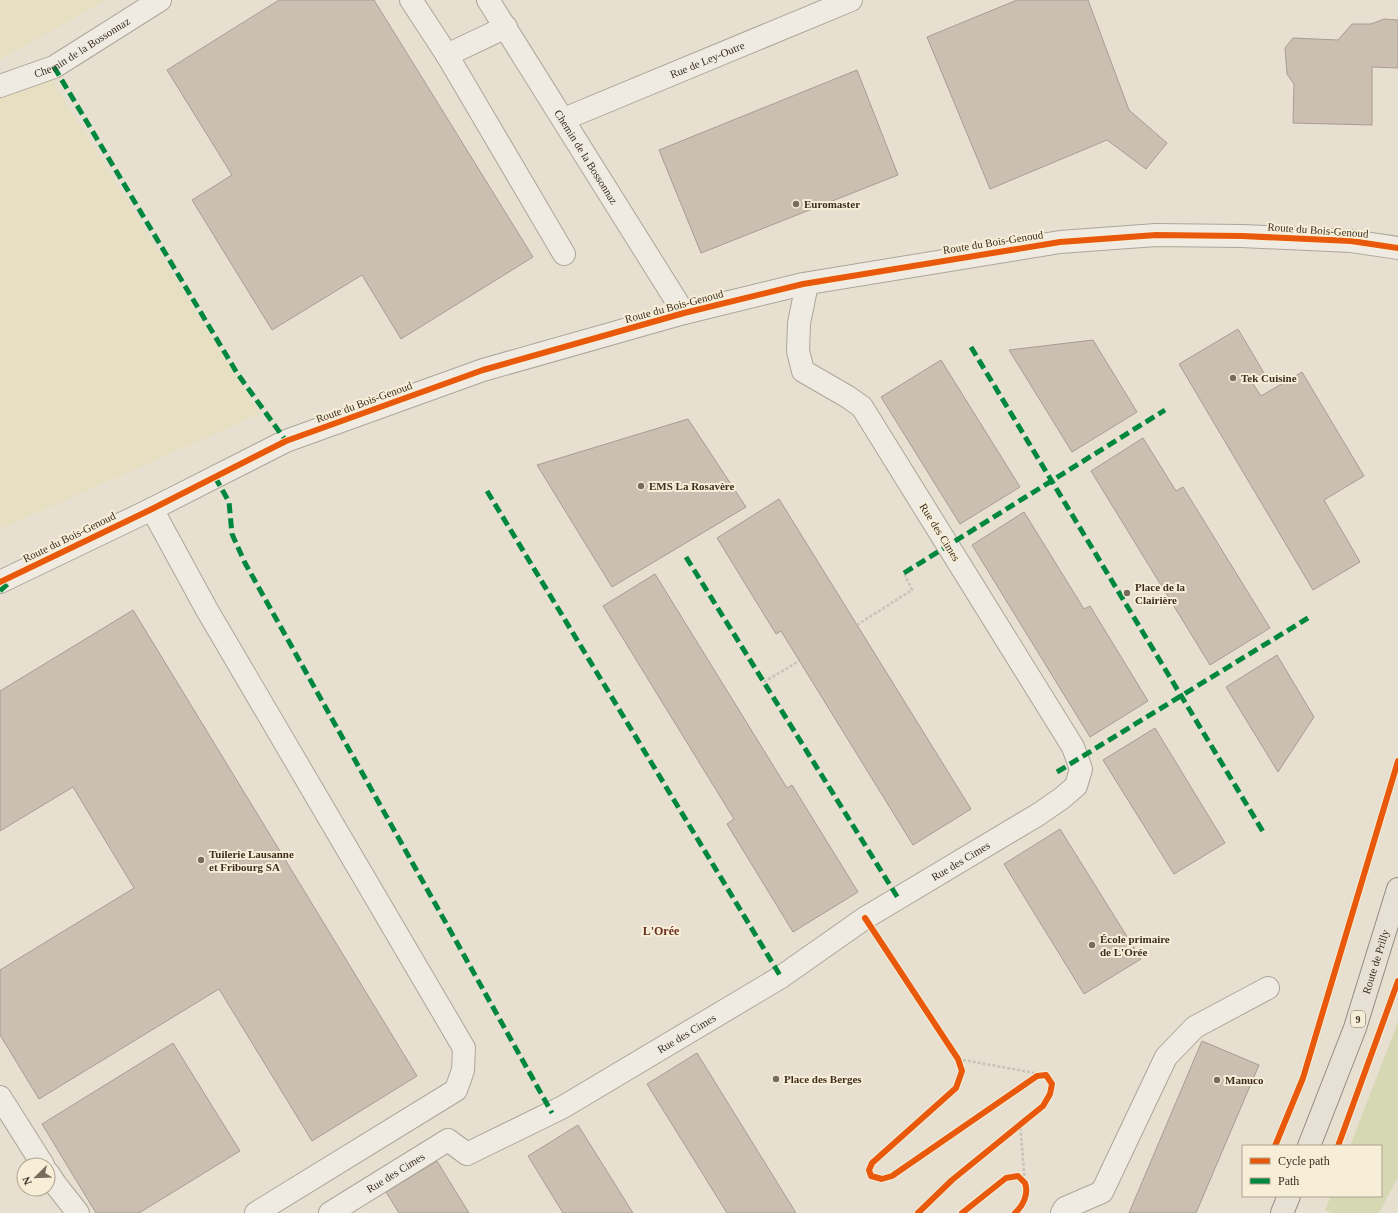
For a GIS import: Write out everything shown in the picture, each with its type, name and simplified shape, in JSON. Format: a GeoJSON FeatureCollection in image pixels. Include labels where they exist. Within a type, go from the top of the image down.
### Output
{"type":"FeatureCollection","features":[{"type":"Feature","properties":{"kind":"main road","name":"Route de Prilly"},"geometry":{"type":"LineString","coordinates":[[1309,1145],[1355,1028],[1398,889]]}},
{"type":"Feature","properties":{"kind":"main road"},"geometry":{"type":"LineString","coordinates":[[1282,1213],[1289,1197]]}},
{"type":"Feature","properties":{"kind":"street","name":"Chemin de la Bossonnaz"},"geometry":{"type":"LineString","coordinates":[[0,86],[54,67],[160,0]]}},
{"type":"Feature","properties":{"kind":"street"},"geometry":{"type":"LineString","coordinates":[[411,0],[447,55],[564,254]]}},
{"type":"Feature","properties":{"kind":"street","name":"Chemin de la Bossonnaz"},"geometry":{"type":"LineString","coordinates":[[488,0],[564,119],[684,313]]}},
{"type":"Feature","properties":{"kind":"street","name":"Rue de Ley-Outre"},"geometry":{"type":"LineString","coordinates":[[564,119],[851,0]]}},
{"type":"Feature","properties":{"kind":"street"},"geometry":{"type":"LineString","coordinates":[[447,55],[506,27]]}},
{"type":"Feature","properties":{"kind":"street","name":"Route du Bois-Genoud"},"geometry":{"type":"LineString","coordinates":[[0,582],[152,509],[286,441],[483,370],[684,313],[807,284],[1060,242],[1156,234],[1351,241],[1398,248]]}},
{"type":"Feature","properties":{"kind":"street","name":"Rue des Cimes"},"geometry":{"type":"LineString","coordinates":[[330,1213],[448,1140],[467,1154],[563,1107],[781,977],[864,918],[1039,814],[1076,786],[1081,769],[1073,747],[862,407],[848,397],[803,371],[798,351],[799,323],[807,284]]}},
{"type":"Feature","properties":{"kind":"street"},"geometry":{"type":"LineString","coordinates":[[152,509],[207,610],[464,1048],[463,1070],[456,1090],[256,1213]]}},
{"type":"Feature","properties":{"kind":"street"},"geometry":{"type":"LineString","coordinates":[[1062,1213],[1065,1208],[1102,1192],[1166,1057],[1195,1027],[1268,988]]}},
{"type":"Feature","properties":{"kind":"street"},"geometry":{"type":"LineString","coordinates":[[0,1097],[38,1157]]}},
{"type":"Feature","properties":{"kind":"street"},"geometry":{"type":"LineString","coordinates":[[56,1185],[78,1213]]}},
{"type":"Feature","properties":{"kind":"path"},"geometry":{"type":"LineString","coordinates":[[857,625],[912,590],[904,574]]}},
{"type":"Feature","properties":{"kind":"path"},"geometry":{"type":"LineString","coordinates":[[764,682],[800,661]]}},
{"type":"Feature","properties":{"kind":"path"},"geometry":{"type":"LineString","coordinates":[[953,1053],[959,1062],[1047,1077]]}},
{"type":"Feature","properties":{"kind":"path"},"geometry":{"type":"LineString","coordinates":[[1030,1081],[1036,1076],[1047,1077]]}},
{"type":"Feature","properties":{"kind":"path"},"geometry":{"type":"LineString","coordinates":[[1015,1128],[1026,1119]]}},
{"type":"Feature","properties":{"kind":"path"},"geometry":{"type":"LineString","coordinates":[[1020,1123],[1025,1187]]}},
{"type":"Feature","properties":{"kind":"path"},"geometry":{"type":"LineString","coordinates":[[1018,1176],[1025,1187]]}},
{"type":"Feature","properties":{"kind":"shaded area"},"geometry":{"type":"Polygon","coordinates":[[[0,0],[106,0],[0,60],[0,0]]]}},
{"type":"Feature","properties":{"kind":"shaded area"},"geometry":{"type":"Polygon","coordinates":[[[52,80],[260,414],[0,529],[0,98],[28,86],[52,80]]]}},
{"type":"Feature","properties":{"kind":"green space"},"geometry":{"type":"Polygon","coordinates":[[[1398,1020],[1398,1177],[1379,1213],[1331,1213],[1325,1210],[1331,1197],[1382,1197],[1382,1145],[1350,1145],[1398,1020]]]}},
{"type":"Feature","properties":{"kind":"building"},"geometry":{"type":"Polygon","coordinates":[[[279,0],[374,0],[533,257],[401,339],[362,275],[272,330],[192,200],[232,175],[167,70],[279,0]]]}},
{"type":"Feature","properties":{"kind":"building"},"geometry":{"type":"Polygon","coordinates":[[[1017,0],[1088,0],[1129,110],[1167,143],[1146,169],[1107,140],[990,189],[927,37],[1017,0]]]}},
{"type":"Feature","properties":{"kind":"building"},"geometry":{"type":"Polygon","coordinates":[[[1384,19],[1398,20],[1398,68],[1372,67],[1372,125],[1293,123],[1294,84],[1287,74],[1285,48],[1293,38],[1338,40],[1352,24],[1371,24],[1384,19]]]}},
{"type":"Feature","properties":{"kind":"building"},"geometry":{"type":"Polygon","coordinates":[[[857,70],[898,175],[701,253],[659,150],[857,70]]]}},
{"type":"Feature","properties":{"kind":"building"},"geometry":{"type":"Polygon","coordinates":[[[1238,329],[1264,373],[1251,381],[1261,396],[1302,372],[1364,476],[1324,500],[1360,562],[1313,590],[1179,364],[1238,329]]]}},
{"type":"Feature","properties":{"kind":"building"},"geometry":{"type":"Polygon","coordinates":[[[1093,340],[1137,412],[1072,452],[1009,350],[1093,340]]]}},
{"type":"Feature","properties":{"kind":"building"},"geometry":{"type":"Polygon","coordinates":[[[941,360],[1020,487],[960,524],[881,397],[941,360]]]}},
{"type":"Feature","properties":{"kind":"building","name":"EMS La Rosavère"},"geometry":{"type":"Polygon","coordinates":[[[688,419],[746,507],[612,587],[537,465],[688,419]]]}},
{"type":"Feature","properties":{"kind":"building"},"geometry":{"type":"Polygon","coordinates":[[[1143,438],[1176,491],[1183,487],[1270,628],[1210,665],[1091,471],[1143,438]]]}},
{"type":"Feature","properties":{"kind":"building"},"geometry":{"type":"Polygon","coordinates":[[[779,499],[971,809],[913,845],[781,631],[776,634],[717,538],[779,499]]]}},
{"type":"Feature","properties":{"kind":"building"},"geometry":{"type":"Polygon","coordinates":[[[1024,512],[1084,609],[1090,606],[1148,701],[1090,737],[972,545],[1024,512]]]}},
{"type":"Feature","properties":{"kind":"building"},"geometry":{"type":"Polygon","coordinates":[[[655,574],[787,788],[792,785],[858,892],[793,932],[727,824],[734,819],[603,606],[655,574]]]}},
{"type":"Feature","properties":{"kind":"building","name":"Tuilerie Lausanne et Fribourg SA"},"geometry":{"type":"Polygon","coordinates":[[[133,610],[417,1076],[312,1141],[219,989],[39,1099],[0,1035],[0,970],[134,888],[73,787],[0,831],[0,691],[133,610]]]}},
{"type":"Feature","properties":{"kind":"building"},"geometry":{"type":"Polygon","coordinates":[[[1277,655],[1314,717],[1278,772],[1226,687],[1277,655]]]}},
{"type":"Feature","properties":{"kind":"building"},"geometry":{"type":"Polygon","coordinates":[[[1155,728],[1225,843],[1174,874],[1103,760],[1155,728]]]}},
{"type":"Feature","properties":{"kind":"building"},"geometry":{"type":"Polygon","coordinates":[[[1060,829],[1141,959],[1084,994],[1004,864],[1060,829]]]}},
{"type":"Feature","properties":{"kind":"building"},"geometry":{"type":"Polygon","coordinates":[[[1202,1041],[1259,1065],[1196,1213],[1129,1213],[1202,1041]]]}},
{"type":"Feature","properties":{"kind":"building"},"geometry":{"type":"Polygon","coordinates":[[[173,1043],[240,1151],[139,1213],[96,1213],[42,1124],[173,1043]]]}},
{"type":"Feature","properties":{"kind":"building"},"geometry":{"type":"Polygon","coordinates":[[[697,1053],[796,1213],[727,1213],[647,1084],[697,1053]]]}},
{"type":"Feature","properties":{"kind":"building"},"geometry":{"type":"Polygon","coordinates":[[[578,1125],[633,1213],[563,1213],[528,1156],[578,1125]]]}},
{"type":"Feature","properties":{"kind":"building"},"geometry":{"type":"Polygon","coordinates":[[[437,1161],[469,1213],[399,1213],[386,1192],[437,1161]]]}},
{"type":"Feature","properties":{"kind":"marked path"},"geometry":{"type":"LineString","coordinates":[[54,67],[237,373],[286,441]]}},
{"type":"Feature","properties":{"kind":"marked path"},"geometry":{"type":"LineString","coordinates":[[971,347],[1265,835]]}},
{"type":"Feature","properties":{"kind":"marked path"},"geometry":{"type":"LineString","coordinates":[[904,573],[1165,410]]}},
{"type":"Feature","properties":{"kind":"marked path"},"geometry":{"type":"LineString","coordinates":[[215,477],[229,502],[232,534],[245,563],[552,1113]]}},
{"type":"Feature","properties":{"kind":"marked path"},"geometry":{"type":"LineString","coordinates":[[487,491],[781,977]]}},
{"type":"Feature","properties":{"kind":"marked path"},"geometry":{"type":"LineString","coordinates":[[686,557],[898,898]]}},
{"type":"Feature","properties":{"kind":"marked path"},"geometry":{"type":"LineString","coordinates":[[0,591],[11,581]]}},
{"type":"Feature","properties":{"kind":"marked path"},"geometry":{"type":"LineString","coordinates":[[1057,772],[1308,618]]}},
{"type":"Feature","properties":{"kind":"cycle path"},"geometry":{"type":"LineString","coordinates":[[0,582],[152,509],[286,441],[483,370],[684,313],[803,284],[1060,242],[1156,235],[1242,236],[1351,241],[1398,248]]}},
{"type":"Feature","properties":{"kind":"cycle path"},"geometry":{"type":"LineString","coordinates":[[1275,1145],[1303,1078],[1398,761]]}},
{"type":"Feature","properties":{"kind":"cycle path"},"geometry":{"type":"LineString","coordinates":[[865,918],[958,1059],[962,1071],[956,1088],[872,1163],[869,1170],[871,1176],[882,1179],[892,1176],[1037,1076],[1046,1075],[1052,1084],[1050,1094],[1043,1106],[952,1180],[918,1213]]}},
{"type":"Feature","properties":{"kind":"cycle path"},"geometry":{"type":"LineString","coordinates":[[1338,1145],[1398,981]]}},
{"type":"Feature","properties":{"kind":"cycle path"},"geometry":{"type":"LineString","coordinates":[[962,1213],[1006,1178],[1018,1176],[1025,1183],[1026,1195],[1023,1203],[1015,1213]]}},
{"type":"Feature","properties":{"kind":"place","name":"Euromaster"},"geometry":{"type":"Point","coordinates":[796,204]}},
{"type":"Feature","properties":{"kind":"place","name":"Tek Cuisine"},"geometry":{"type":"Point","coordinates":[1233,378]}},
{"type":"Feature","properties":{"kind":"place","name":"EMS La Rosavère"},"geometry":{"type":"Point","coordinates":[641,486]}},
{"type":"Feature","properties":{"kind":"place","name":"Place de la Clairière"},"geometry":{"type":"Point","coordinates":[1127,593]}},
{"type":"Feature","properties":{"kind":"place","name":"Tuilerie Lausanne et Fribourg SA"},"geometry":{"type":"Point","coordinates":[201,860]}},
{"type":"Feature","properties":{"kind":"place","name":"École primaire de L'Orée"},"geometry":{"type":"Point","coordinates":[1092,945]}},
{"type":"Feature","properties":{"kind":"place","name":"Place des Berges"},"geometry":{"type":"Point","coordinates":[776,1079]}},
{"type":"Feature","properties":{"kind":"place","name":"Manuco"},"geometry":{"type":"Point","coordinates":[1217,1080]}},
{"type":"Feature","properties":{"kind":"district","name":"L'Orée"},"geometry":{"type":"Point","coordinates":[661,931]}}]}
